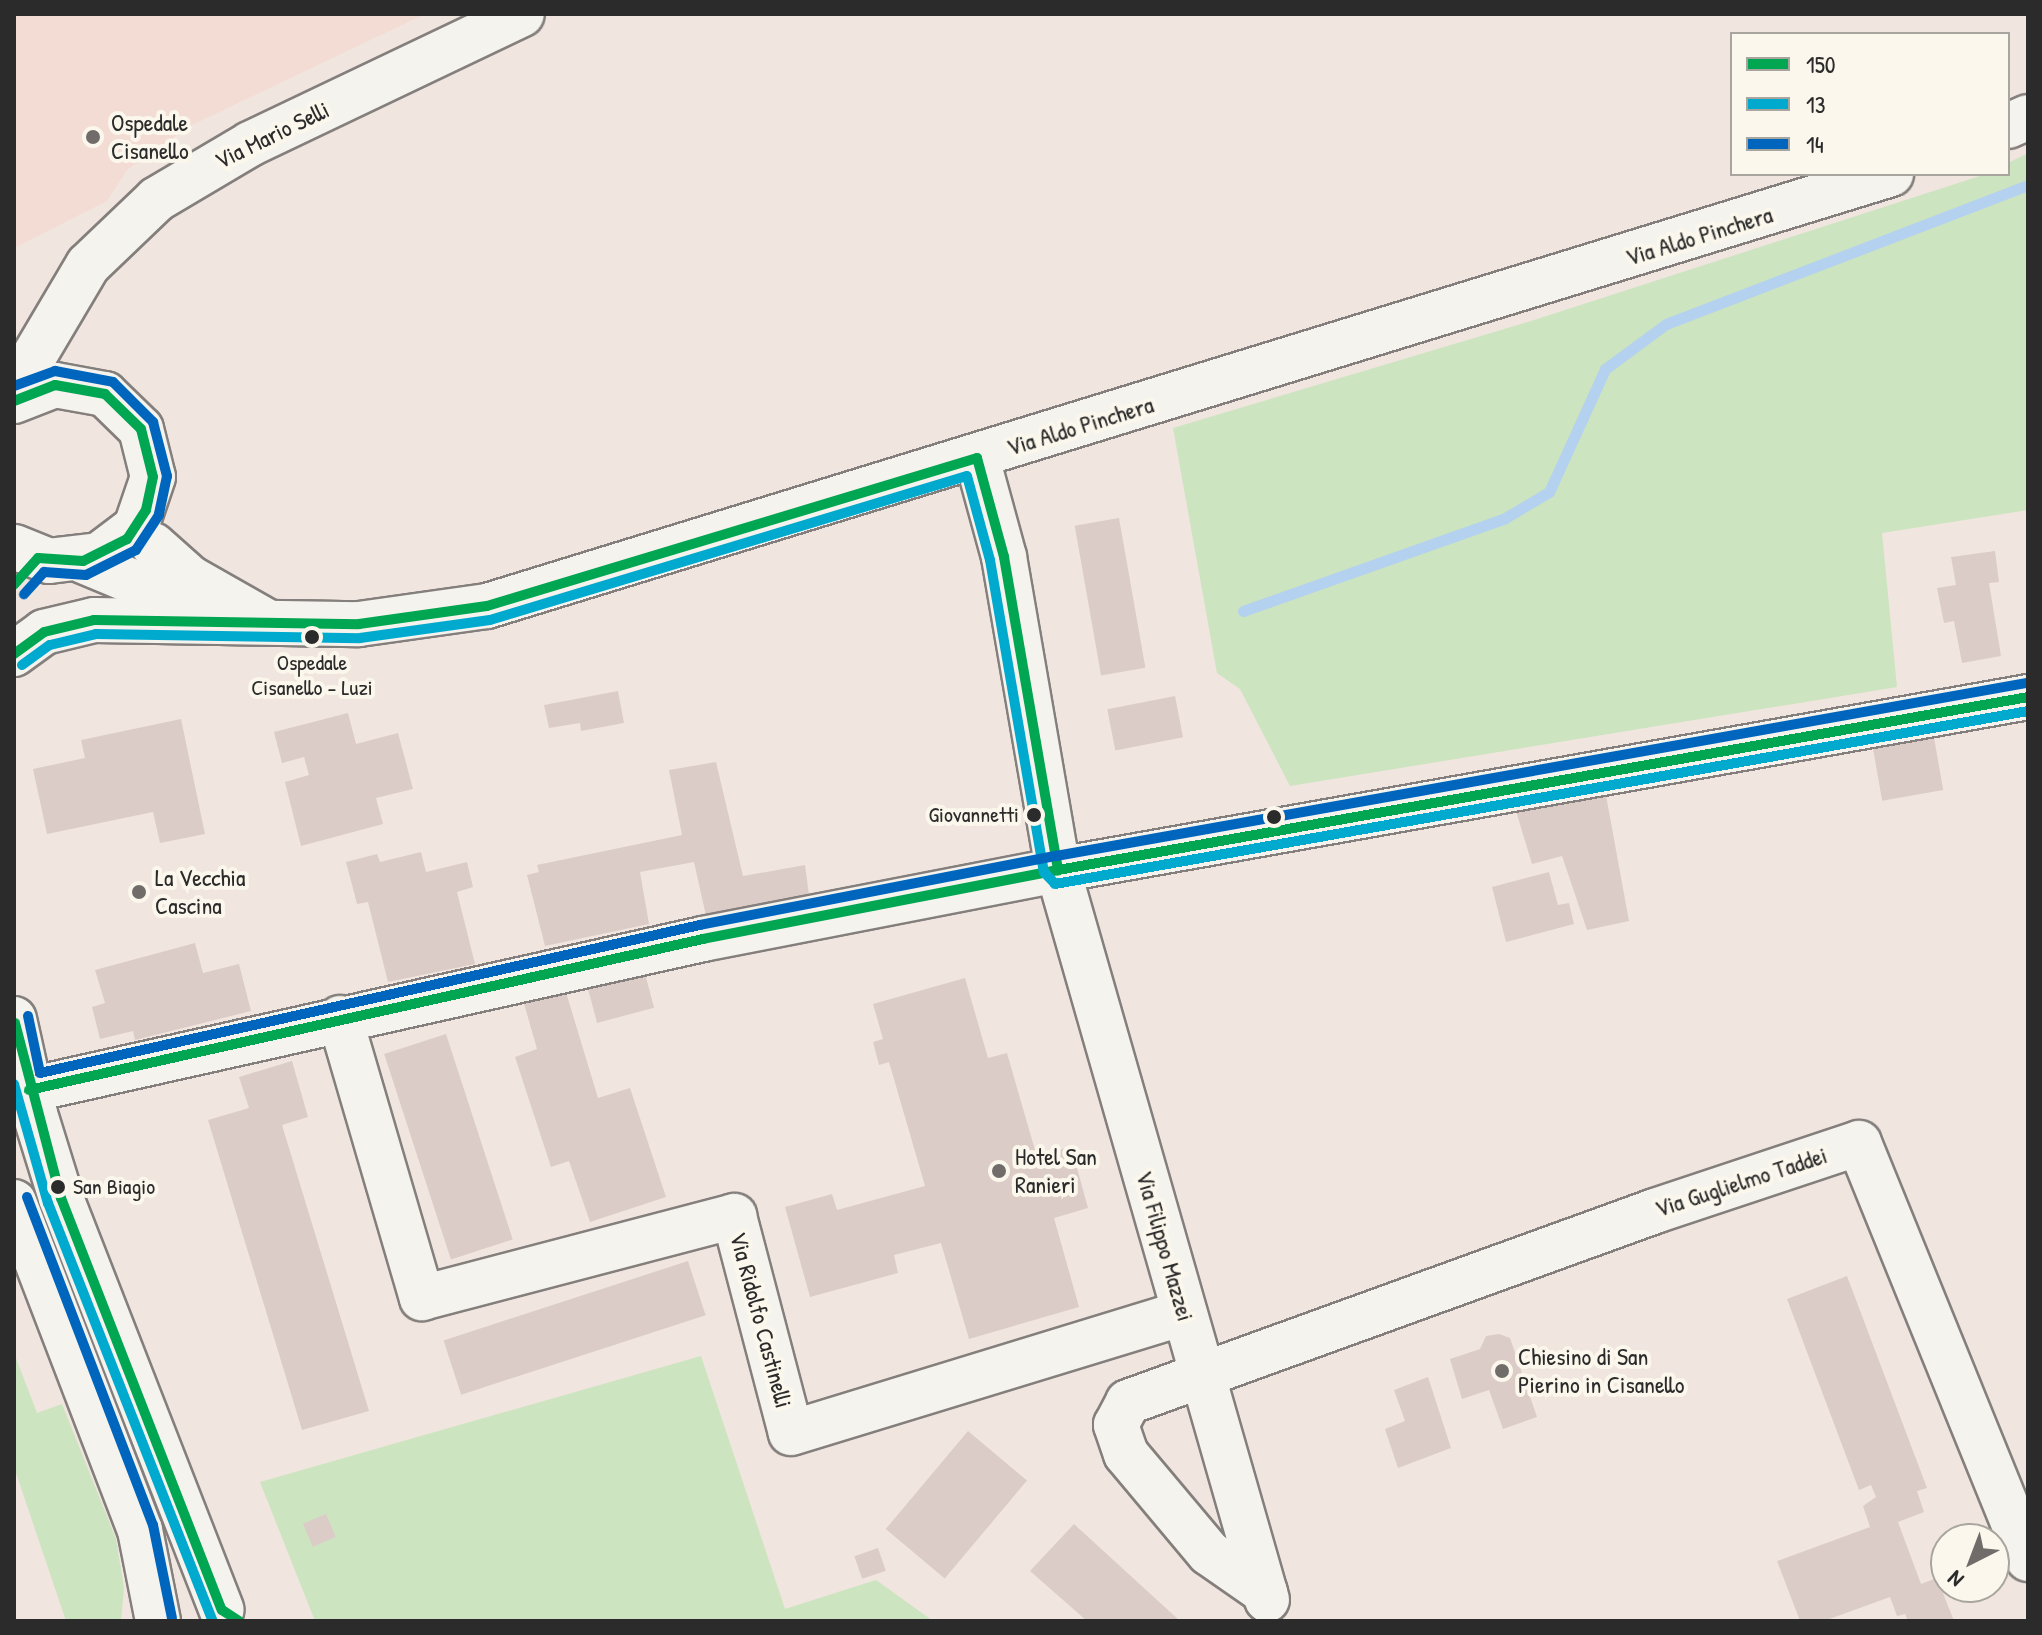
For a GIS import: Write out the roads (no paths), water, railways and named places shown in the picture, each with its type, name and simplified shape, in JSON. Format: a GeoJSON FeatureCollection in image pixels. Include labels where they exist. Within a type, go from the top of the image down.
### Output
{"type":"FeatureCollection","features":[{"type":"Feature","properties":{"kind":"street","name":"Via Mario Selli"},"geometry":{"type":"LineString","coordinates":[[14,390],[88,265],[157,199],[250,144],[522,14]]}},
{"type":"Feature","properties":{"kind":"street","name":"Via Aldo Pinchera"},"geometry":{"type":"LineString","coordinates":[[83,561],[131,581],[196,622],[276,626],[393,621],[487,606],[977,458],[1885,176]]}},
{"type":"Feature","properties":{"kind":"street"},"geometry":{"type":"LineString","coordinates":[[14,401],[55,385],[89,388],[131,415],[148,444],[151,494],[136,527],[114,547],[83,561],[22,563]]}},
{"type":"Feature","properties":{"kind":"street","name":"Via Filippo Mazzei"},"geometry":{"type":"LineString","coordinates":[[977,458],[1004,557],[1058,870],[1200,1375],[1269,1606]]}},
{"type":"Feature","properties":{"kind":"street"},"geometry":{"type":"LineString","coordinates":[[153,545],[190,578],[276,626]]}},
{"type":"Feature","properties":{"kind":"street"},"geometry":{"type":"LineString","coordinates":[[14,654],[44,632],[72,623],[196,622]]}},
{"type":"Feature","properties":{"kind":"street"},"geometry":{"type":"LineString","coordinates":[[29,1090],[340,1018],[1058,870],[2028,697]]}},
{"type":"Feature","properties":{"kind":"street","name":"Via Ridolfo Castinelli"},"geometry":{"type":"LineString","coordinates":[[340,1018],[422,1298],[734,1216],[791,1433],[1184,1313]]}},
{"type":"Feature","properties":{"kind":"street"},"geometry":{"type":"LineString","coordinates":[[14,1019],[29,1090],[61,1198],[230,1616]]}},
{"type":"Feature","properties":{"kind":"street","name":"Via Guglielmo Taddei"},"geometry":{"type":"LineString","coordinates":[[1269,1606],[1177,1520],[1116,1433],[1128,1402],[1655,1211],[1859,1143],[2028,1559]]}},
{"type":"Feature","properties":{"kind":"street"},"geometry":{"type":"LineString","coordinates":[[14,1202],[140,1530],[158,1621]]}},
{"type":"Feature","properties":{"kind":"street"},"geometry":{"type":"LineString","coordinates":[[169,1621],[193,1608],[230,1616]]}},
{"type":"Feature","properties":{"kind":"waterway"},"geometry":{"type":"LineString","coordinates":[[1243,611],[1505,518],[1549,492],[1605,369],[1666,324],[2028,185]]}},
{"type":"Feature","properties":{"kind":"place","name":"Ospedale Cisanello"},"geometry":{"type":"Point","coordinates":[93,137]}},
{"type":"Feature","properties":{"kind":"place","name":"Ospedale Cisanello - Luzi"},"geometry":{"type":"Point","coordinates":[312,637]}},
{"type":"Feature","properties":{"kind":"place","name":"Giovannetti"},"geometry":{"type":"Point","coordinates":[1034,815]}},
{"type":"Feature","properties":{"kind":"place","name":"La Vecchia Cascina"},"geometry":{"type":"Point","coordinates":[139,892]}},
{"type":"Feature","properties":{"kind":"place","name":"Hotel San Ranieri"},"geometry":{"type":"Point","coordinates":[999,1171]}},
{"type":"Feature","properties":{"kind":"place","name":"San Biagio"},"geometry":{"type":"Point","coordinates":[58,1187]}},
{"type":"Feature","properties":{"kind":"place","name":"Chiesino di San Pierino in Cisanello"},"geometry":{"type":"Point","coordinates":[1502,1371]}}]}
